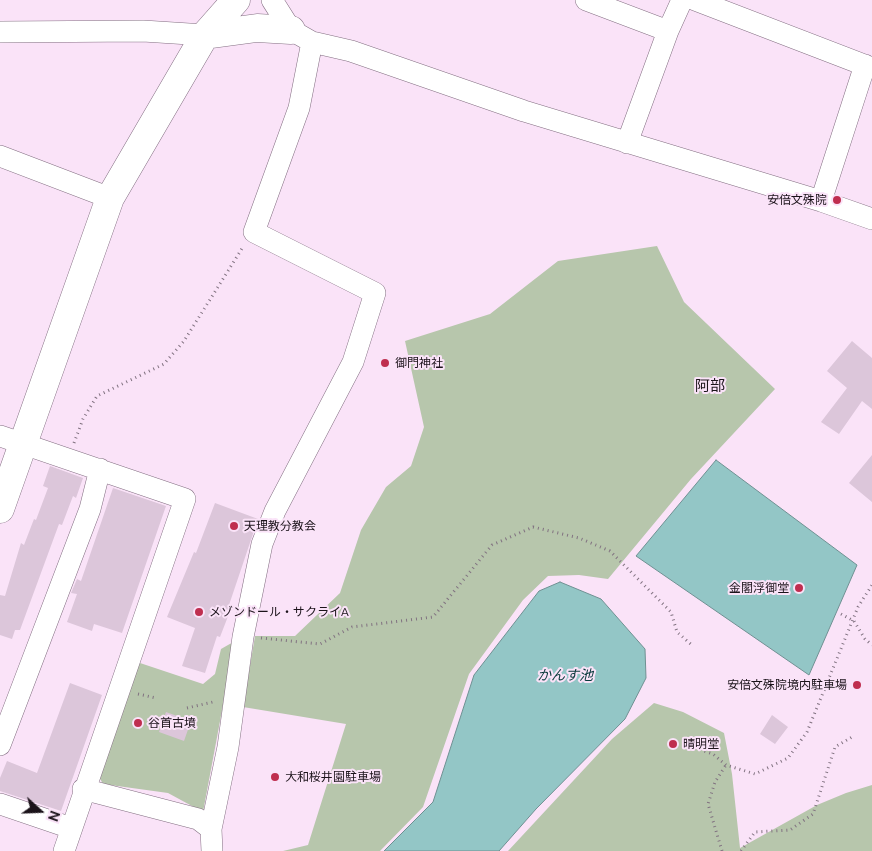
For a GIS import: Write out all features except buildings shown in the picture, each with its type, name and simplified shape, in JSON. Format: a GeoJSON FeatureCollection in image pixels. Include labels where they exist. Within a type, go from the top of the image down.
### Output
{"type":"FeatureCollection","features":[{"type":"Feature","properties":{"kind":"street"},"geometry":{"type":"LineString","coordinates":[[0,509],[11,440],[110,198],[205,34],[236,0]]}},
{"type":"Feature","properties":{"kind":"street"},"geometry":{"type":"LineString","coordinates":[[212,851],[211,829],[228,747],[243,637],[262,544],[275,512],[353,362],[375,293],[254,232],[300,108],[302,36],[272,0]]}},
{"type":"Feature","properties":{"kind":"street"},"geometry":{"type":"LineString","coordinates":[[586,0],[668,31]]}},
{"type":"Feature","properties":{"kind":"street"},"geometry":{"type":"LineString","coordinates":[[627,143],[668,31],[682,0]]}},
{"type":"Feature","properties":{"kind":"street"},"geometry":{"type":"LineString","coordinates":[[695,0],[869,66],[821,201]]}},
{"type":"Feature","properties":{"kind":"street"},"geometry":{"type":"LineString","coordinates":[[0,32],[143,30],[205,34],[257,28],[302,36],[524,111],[821,201],[872,219]]}},
{"type":"Feature","properties":{"kind":"street"},"geometry":{"type":"LineString","coordinates":[[0,156],[110,198]]}},
{"type":"Feature","properties":{"kind":"street"},"geometry":{"type":"LineString","coordinates":[[11,440],[68,458],[185,500],[120,690],[83,789],[64,851]]}},
{"type":"Feature","properties":{"kind":"street"},"geometry":{"type":"LineString","coordinates":[[0,745],[90,509],[100,470]]}},
{"type":"Feature","properties":{"kind":"street"},"geometry":{"type":"LineString","coordinates":[[83,789],[198,819],[211,829]]}},
{"type":"Feature","properties":{"kind":"street"},"geometry":{"type":"LineString","coordinates":[[0,804],[71,828]]}},
{"type":"Feature","properties":{"kind":"path"},"geometry":{"type":"LineString","coordinates":[[68,458],[83,419],[97,396],[164,364],[184,341],[235,256],[254,232]]}},
{"type":"Feature","properties":{"kind":"path"},"geometry":{"type":"LineString","coordinates":[[243,637],[320,644],[352,627],[433,617],[492,545],[533,527],[579,538],[610,550],[672,612],[677,632],[693,646]]}},
{"type":"Feature","properties":{"kind":"path"},"geometry":{"type":"LineString","coordinates":[[695,748],[712,754],[726,765],[755,774],[788,758],[808,732],[858,607],[872,585]]}},
{"type":"Feature","properties":{"kind":"path"},"geometry":{"type":"LineString","coordinates":[[841,614],[854,621],[865,639],[872,645]]}},
{"type":"Feature","properties":{"kind":"path"},"geometry":{"type":"LineString","coordinates":[[741,851],[755,832],[790,830],[813,814],[835,747],[852,737]]}},
{"type":"Feature","properties":{"kind":"path"},"geometry":{"type":"LineString","coordinates":[[722,851],[708,804],[716,782],[726,765]]}},
{"type":"Feature","properties":{"kind":"shaded area"},"geometry":{"type":"Polygon","coordinates":[[[657,246],[684,302],[775,389],[691,479],[608,579],[579,575],[548,576],[523,600],[469,674],[423,807],[380,851],[283,851],[308,845],[346,724],[243,707],[255,636],[295,636],[340,593],[361,530],[386,487],[411,466],[424,427],[405,341],[490,314],[558,261],[657,246]]]}},
{"type":"Feature","properties":{"kind":"shaded area"},"geometry":{"type":"Polygon","coordinates":[[[235,641],[203,812],[168,793],[103,784],[98,775],[137,662],[203,684],[215,674],[221,649],[235,641]]]}},
{"type":"Feature","properties":{"kind":"shaded area"},"geometry":{"type":"Polygon","coordinates":[[[654,703],[683,712],[724,733],[732,774],[740,848],[817,805],[872,785],[872,851],[508,851],[612,739],[654,703]]]}},
{"type":"Feature","properties":{"kind":"water"},"geometry":{"type":"Polygon","coordinates":[[[716,460],[857,565],[809,675],[636,556],[716,460]]]}},
{"type":"Feature","properties":{"kind":"water","name":"かんす池"},"geometry":{"type":"Polygon","coordinates":[[[560,582],[601,599],[645,649],[646,678],[625,719],[536,809],[499,851],[384,851],[433,802],[474,675],[539,591],[560,582]]]}},
{"type":"Feature","properties":{"kind":"place","name":"安倍文殊院"},"geometry":{"type":"Point","coordinates":[837,200]}},
{"type":"Feature","properties":{"kind":"place","name":"御門神社"},"geometry":{"type":"Point","coordinates":[385,363]}},
{"type":"Feature","properties":{"kind":"place","name":"天理教分教会"},"geometry":{"type":"Point","coordinates":[234,526]}},
{"type":"Feature","properties":{"kind":"place","name":"金閣浮御堂"},"geometry":{"type":"Point","coordinates":[799,588]}},
{"type":"Feature","properties":{"kind":"place","name":"メゾンドール・サクライA"},"geometry":{"type":"Point","coordinates":[199,612]}},
{"type":"Feature","properties":{"kind":"place","name":"安倍文殊院境内駐車場"},"geometry":{"type":"Point","coordinates":[857,685]}},
{"type":"Feature","properties":{"kind":"place","name":"谷首古墳"},"geometry":{"type":"Point","coordinates":[138,723]}},
{"type":"Feature","properties":{"kind":"place","name":"晴明堂"},"geometry":{"type":"Point","coordinates":[673,744]}},
{"type":"Feature","properties":{"kind":"place","name":"大和桜井園駐車場"},"geometry":{"type":"Point","coordinates":[275,777]}},
{"type":"Feature","properties":{"kind":"district","name":"阿部"},"geometry":{"type":"Point","coordinates":[710,386]}}]}
